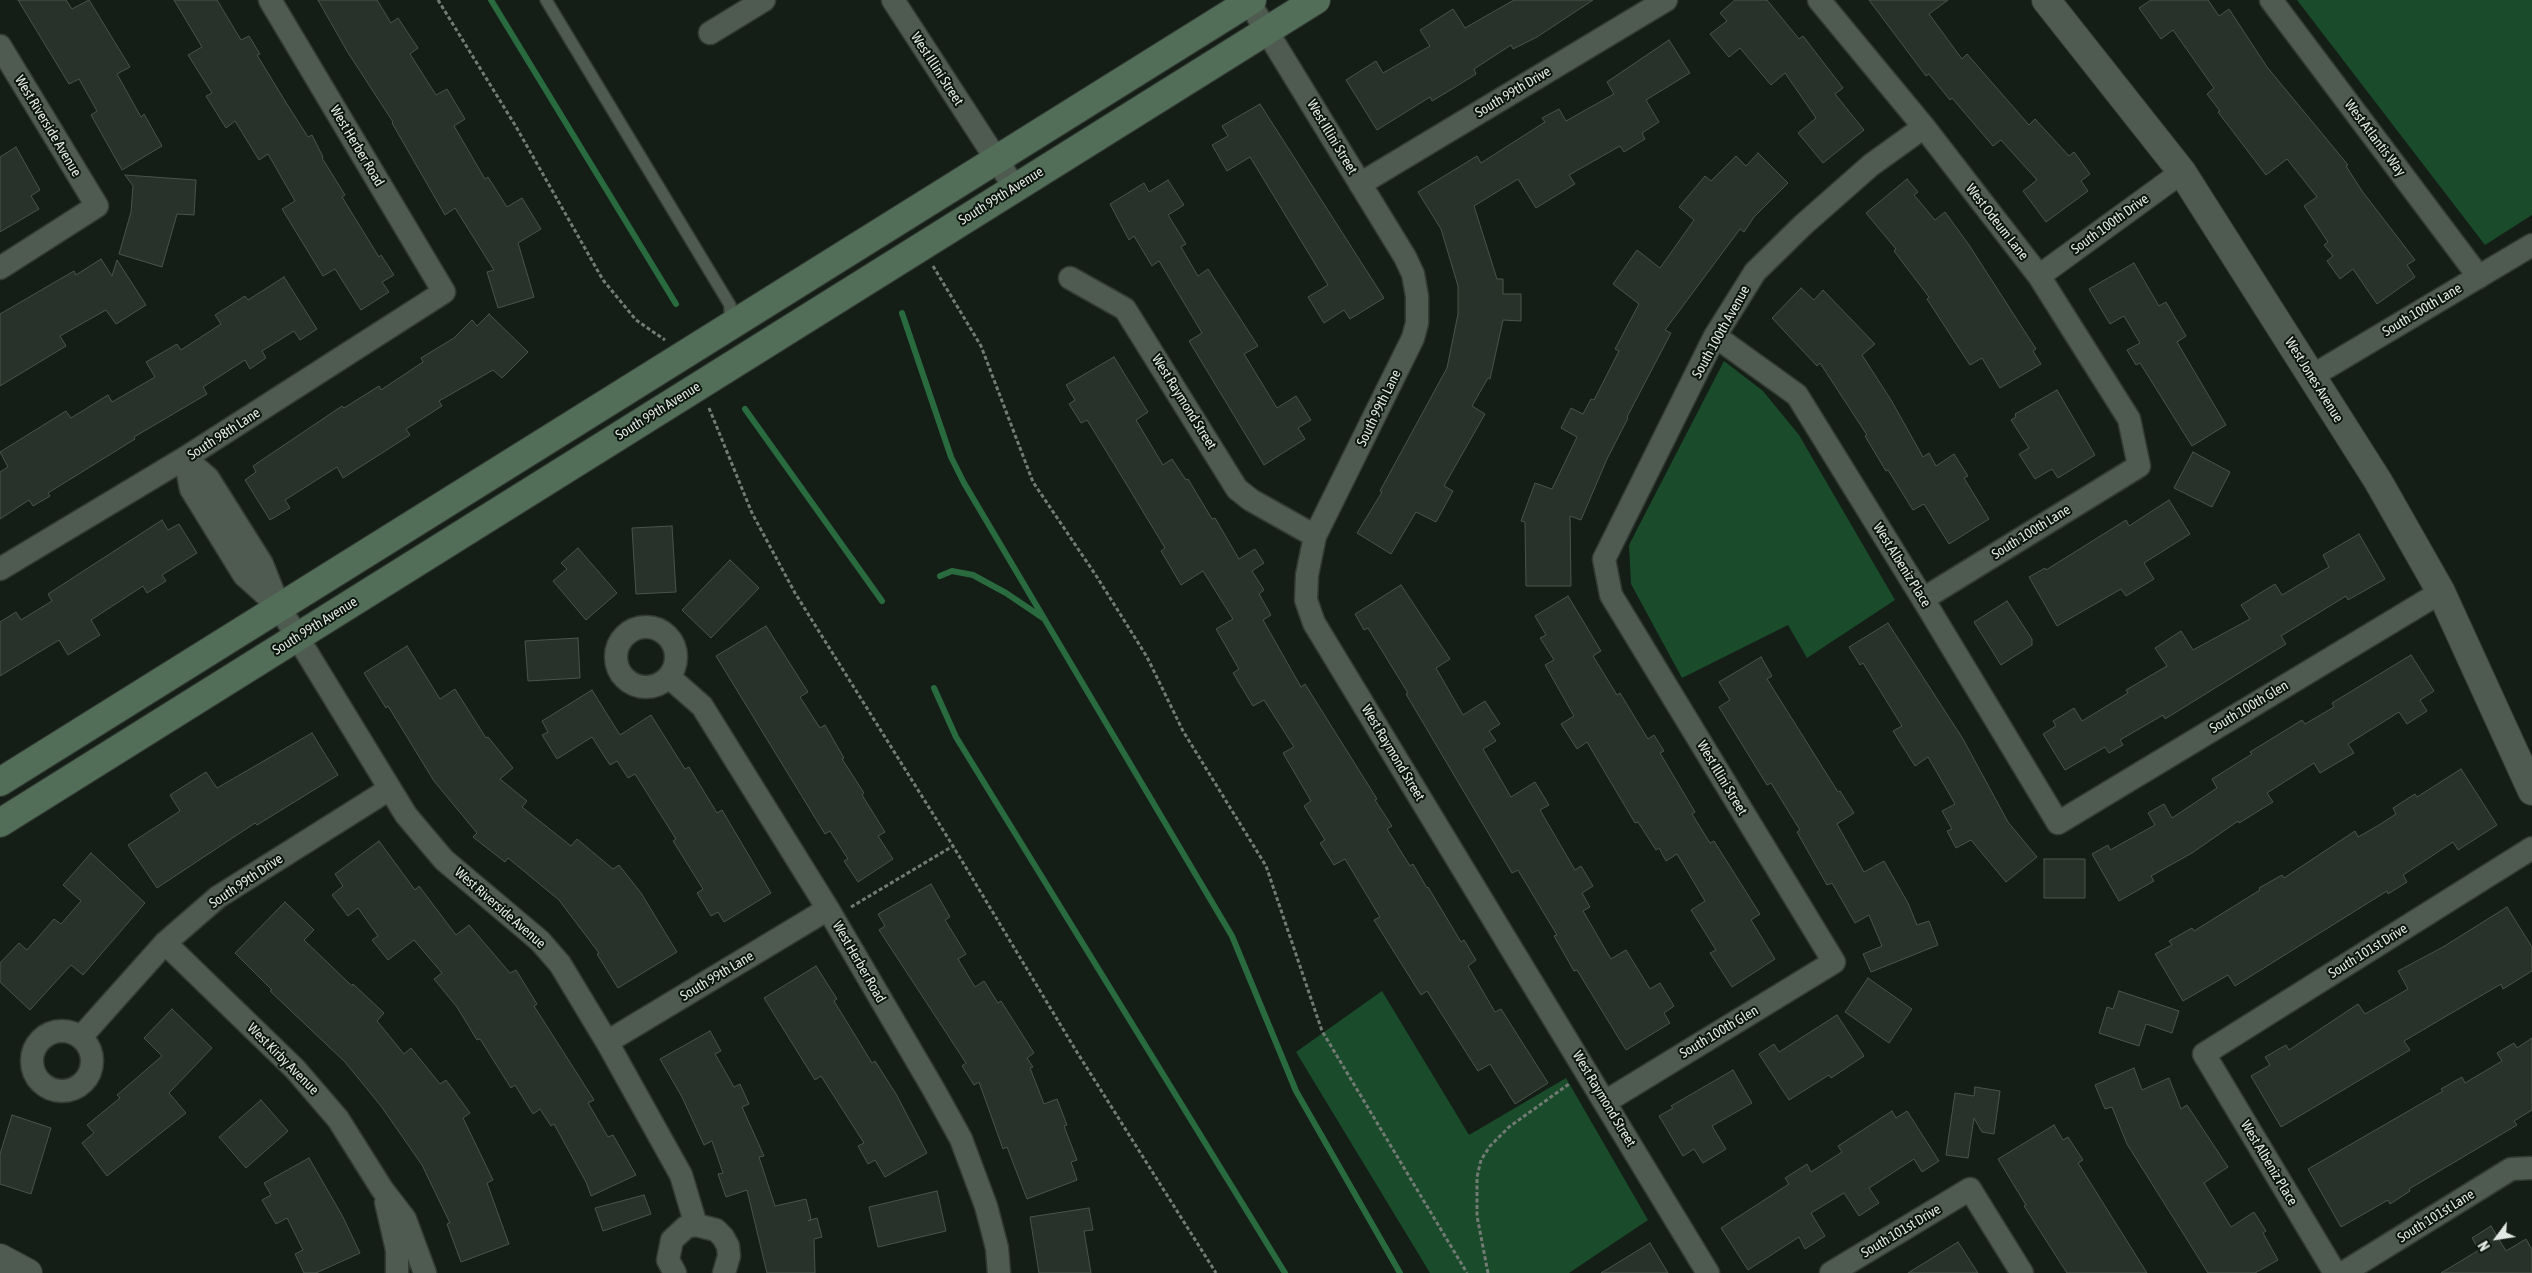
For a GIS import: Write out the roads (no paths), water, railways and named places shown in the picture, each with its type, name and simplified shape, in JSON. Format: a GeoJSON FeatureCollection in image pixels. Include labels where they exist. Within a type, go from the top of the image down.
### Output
{"type":"FeatureCollection","features":[{"type":"Feature","properties":{"kind":"main road","name":"South 99th Avenue"},"geometry":{"type":"LineString","coordinates":[[0,823],[1316,0]]}},
{"type":"Feature","properties":{"kind":"main road"},"geometry":{"type":"LineString","coordinates":[[0,782],[1250,1]]}},
{"type":"Feature","properties":{"kind":"street","name":"West Herber Road"},"geometry":{"type":"LineString","coordinates":[[270,0],[444,292]]}},
{"type":"Feature","properties":{"kind":"street"},"geometry":{"type":"LineString","coordinates":[[710,33],[764,0]]}},
{"type":"Feature","properties":{"kind":"street","name":"West Illini Street"},"geometry":{"type":"LineString","coordinates":[[893,0],[1015,188]]}},
{"type":"Feature","properties":{"kind":"street","name":"South 99th Drive"},"geometry":{"type":"LineString","coordinates":[[1360,184],[1666,0]]}},
{"type":"Feature","properties":{"kind":"street","name":"West Odeum Lane"},"geometry":{"type":"LineString","coordinates":[[1819,0],[1924,127],[2039,276],[2129,419],[2139,466]]}},
{"type":"Feature","properties":{"kind":"street","name":"West Jones Avenue"},"geometry":{"type":"LineString","coordinates":[[2046,0],[2182,172],[2378,482],[2441,592],[2532,791]]}},
{"type":"Feature","properties":{"kind":"street","name":"West Atlantis Way"},"geometry":{"type":"LineString","coordinates":[[2271,0],[2479,277]]}},
{"type":"Feature","properties":{"kind":"street","name":"West Illini Street"},"geometry":{"type":"LineString","coordinates":[[1250,1],[1405,257],[1413,274]]}},
{"type":"Feature","properties":{"kind":"street","name":"West Riverside Avenue"},"geometry":{"type":"LineString","coordinates":[[0,46],[96,206],[0,268]]}},
{"type":"Feature","properties":{"kind":"street","name":"South 100th Avenue"},"geometry":{"type":"LineString","coordinates":[[1611,595],[1604,559],[1715,336],[1755,272],[1803,225],[1871,165],[1924,127]]}},
{"type":"Feature","properties":{"kind":"street","name":"South 100th Drive"},"geometry":{"type":"LineString","coordinates":[[2039,276],[2182,172]]}},
{"type":"Feature","properties":{"kind":"street","name":"South 100th Lane"},"geometry":{"type":"LineString","coordinates":[[2312,376],[2532,245]]}},
{"type":"Feature","properties":{"kind":"street","name":"South 99th Lane"},"geometry":{"type":"LineString","coordinates":[[1315,536],[1413,338],[1418,310],[1413,274]]}},
{"type":"Feature","properties":{"kind":"street","name":"West Raymond Street"},"geometry":{"type":"LineString","coordinates":[[1070,278],[1124,309],[1237,490],[1251,500],[1315,536],[1306,583],[1306,600],[1314,624],[1708,1273]]}},
{"type":"Feature","properties":{"kind":"street","name":"South 98th Lane"},"geometry":{"type":"LineString","coordinates":[[0,569],[186,458],[444,292]]}},
{"type":"Feature","properties":{"kind":"street","name":"West Albeniz Place"},"geometry":{"type":"LineString","coordinates":[[1715,336],[1797,395],[2058,823]]}},
{"type":"Feature","properties":{"kind":"street","name":"West Riverside Avenue"},"geometry":{"type":"LineString","coordinates":[[186,458],[191,489],[244,575],[279,607],[388,790],[406,815],[444,860],[540,941],[560,964],[607,1042],[681,1175],[696,1225]]}},
{"type":"Feature","properties":{"kind":"street","name":"South 100th Lane"},"geometry":{"type":"LineString","coordinates":[[1923,599],[2139,466]]}},
{"type":"Feature","properties":{"kind":"street","name":"South 100th Glen"},"geometry":{"type":"LineString","coordinates":[[2058,823],[2441,592]]}},
{"type":"Feature","properties":{"kind":"street","name":"West Illini Street"},"geometry":{"type":"LineString","coordinates":[[1611,595],[1834,962]]}},
{"type":"Feature","properties":{"kind":"street","name":"West Herber Road"},"geometry":{"type":"LineString","coordinates":[[669,677],[702,706],[830,913],[961,1139],[986,1206],[997,1248],[999,1273]]}},
{"type":"Feature","properties":{"kind":"street","name":"South 99th Drive"},"geometry":{"type":"LineString","coordinates":[[81,1037],[165,943],[218,897],[388,790]]}},
{"type":"Feature","properties":{"kind":"street","name":"South 101st Drive"},"geometry":{"type":"LineString","coordinates":[[2204,1054],[2532,848]]}},
{"type":"Feature","properties":{"kind":"street","name":"South 99th Lane"},"geometry":{"type":"LineString","coordinates":[[607,1042],[830,913]]}},
{"type":"Feature","properties":{"kind":"street","name":"West Kirby Avenue"},"geometry":{"type":"LineString","coordinates":[[165,943],[294,1069],[320,1097],[356,1144],[382,1189],[405,1219],[425,1273]]}},
{"type":"Feature","properties":{"kind":"street","name":"South 100th Glen"},"geometry":{"type":"LineString","coordinates":[[1605,1102],[1834,962]]}},
{"type":"Feature","properties":{"kind":"street","name":"West Albeniz Place"},"geometry":{"type":"LineString","coordinates":[[2204,1054],[2335,1273]]}},
{"type":"Feature","properties":{"kind":"street","name":"South 101st Lane"},"geometry":{"type":"LineString","coordinates":[[2343,1273],[2511,1169],[2532,1168]]}},
{"type":"Feature","properties":{"kind":"street","name":"West Kirby Avenue"},"geometry":{"type":"LineString","coordinates":[[382,1189],[394,1232],[397,1273]]}},
{"type":"Feature","properties":{"kind":"street","name":"South 101st Drive"},"geometry":{"type":"LineString","coordinates":[[1831,1273],[1970,1189],[2022,1273]]}},
{"type":"Feature","properties":{"kind":"street"},"geometry":{"type":"LineString","coordinates":[[675,1273],[668,1260],[672,1240],[686,1227],[696,1225],[716,1230],[723,1237],[728,1246],[729,1256],[724,1273]]}},
{"type":"Feature","properties":{"kind":"street"},"geometry":{"type":"LineString","coordinates":[[0,1258],[28,1273]]}},
{"type":"Feature","properties":{"kind":"lane"},"geometry":{"type":"LineString","coordinates":[[546,0],[730,305],[724,329]]}},
{"type":"Feature","properties":{"kind":"waterway"},"geometry":{"type":"LineString","coordinates":[[491,0],[676,304]]}},
{"type":"Feature","properties":{"kind":"waterway"},"geometry":{"type":"LineString","coordinates":[[902,313],[951,457],[964,483],[1232,936],[1296,1091],[1400,1273]]}},
{"type":"Feature","properties":{"kind":"waterway"},"geometry":{"type":"LineString","coordinates":[[745,409],[882,601]]}},
{"type":"Feature","properties":{"kind":"waterway"},"geometry":{"type":"LineString","coordinates":[[940,576],[952,571],[973,575],[1006,593],[1043,618]]}},
{"type":"Feature","properties":{"kind":"waterway"},"geometry":{"type":"LineString","coordinates":[[934,688],[956,737],[1285,1273]]}}]}
